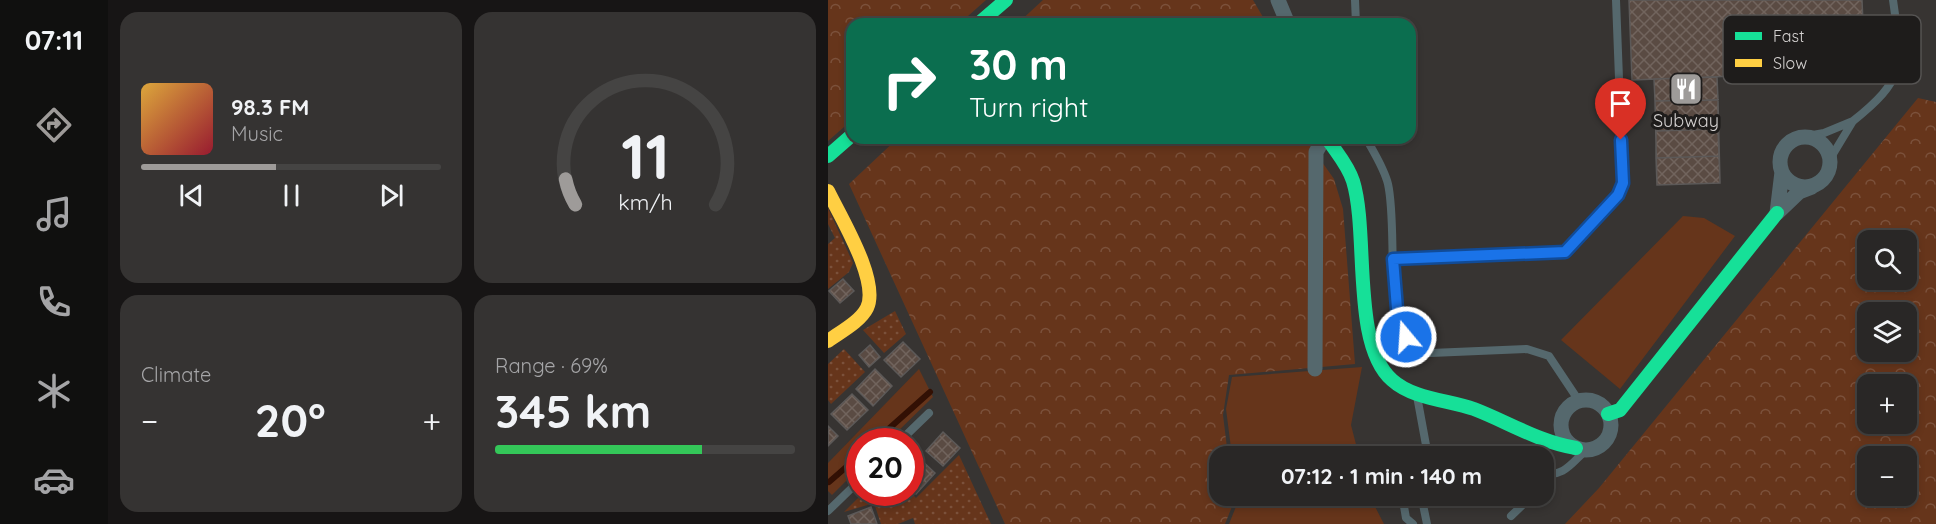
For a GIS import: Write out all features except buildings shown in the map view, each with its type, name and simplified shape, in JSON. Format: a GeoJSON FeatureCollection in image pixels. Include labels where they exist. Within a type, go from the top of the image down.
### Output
{"type":"FeatureCollection","features":[{"type":"Feature","properties":{"kind":"street"},"geometry":{"type":"LineString","coordinates":[[985,18],[1006,0]]}},
{"type":"Feature","properties":{"kind":"street"},"geometry":{"type":"LineString","coordinates":[[1278,0],[1286,18]]}},
{"type":"Feature","properties":{"kind":"street"},"geometry":{"type":"LineString","coordinates":[[1608,414],[1620,410],[1777,213],[1799,192],[1815,186],[1826,177],[1830,159],[1823,144],[1807,136],[1793,140],[1786,145],[1780,158],[1782,172],[1777,213]]}},
{"type":"Feature","properties":{"kind":"street"},"geometry":{"type":"LineString","coordinates":[[828,156],[846,140]]}},
{"type":"Feature","properties":{"kind":"street"},"geometry":{"type":"LineString","coordinates":[[1315,369],[1316,152],[1322,144]]}},
{"type":"Feature","properties":{"kind":"street"},"geometry":{"type":"LineString","coordinates":[[1330,144],[1353,180],[1360,213],[1369,329],[1379,366],[1392,380],[1416,392],[1473,409],[1523,429],[1556,446],[1596,448],[1606,440],[1611,424],[1608,414],[1596,402],[1579,401],[1544,429],[1523,429]]}},
{"type":"Feature","properties":{"kind":"street"},"geometry":{"type":"LineString","coordinates":[[1782,172],[1791,183],[1799,187],[1815,186]]}},
{"type":"Feature","properties":{"kind":"street"},"geometry":{"type":"LineString","coordinates":[[828,191],[868,280],[871,298],[866,310],[828,342]]}},
{"type":"Feature","properties":{"kind":"street"},"geometry":{"type":"LineString","coordinates":[[1564,412],[1561,429],[1569,444],[1581,449]]}},
{"type":"Feature","properties":{"kind":"lane"},"geometry":{"type":"LineString","coordinates":[[1355,0],[1356,18]]}},
{"type":"Feature","properties":{"kind":"lane"},"geometry":{"type":"LineString","coordinates":[[1393,259],[1565,252],[1618,195],[1623,183],[1616,0]]}},
{"type":"Feature","properties":{"kind":"lane"},"geometry":{"type":"LineString","coordinates":[[1893,0],[1895,15]]}},
{"type":"Feature","properties":{"kind":"lane"},"geometry":{"type":"LineString","coordinates":[[1807,136],[1824,133],[1853,121],[1871,107],[1891,84]]}},
{"type":"Feature","properties":{"kind":"lane"},"geometry":{"type":"LineString","coordinates":[[1830,159],[1853,121]]}},
{"type":"Feature","properties":{"kind":"lane"},"geometry":{"type":"LineString","coordinates":[[1369,144],[1388,183],[1392,213],[1398,321],[1406,337],[1417,348],[1431,353],[1527,349],[1549,356],[1579,401]]}},
{"type":"Feature","properties":{"kind":"lane"},"geometry":{"type":"LineString","coordinates":[[1416,392],[1427,446]]}},
{"type":"Feature","properties":{"kind":"lane"},"geometry":{"type":"LineString","coordinates":[[913,428],[928,413]]}},
{"type":"Feature","properties":{"kind":"lane"},"geometry":{"type":"LineString","coordinates":[[1554,475],[1563,472],[1581,449]]}},
{"type":"Feature","properties":{"kind":"lane"},"geometry":{"type":"LineString","coordinates":[[828,511],[846,494]]}},
{"type":"Feature","properties":{"kind":"lane"},"geometry":{"type":"LineString","coordinates":[[1404,506],[1406,518],[1413,524]]}},
{"type":"Feature","properties":{"kind":"lane"},"geometry":{"type":"LineString","coordinates":[[1423,506],[1427,524]]}},
{"type":"Feature","properties":{"kind":"lane"},"geometry":{"type":"LineString","coordinates":[[1511,516],[1521,506]]}},
{"type":"Feature","properties":{"kind":"green space"},"geometry":{"type":"Polygon","coordinates":[[[828,0],[986,0],[966,18],[846,18],[846,125],[828,141],[828,0]]]}},
{"type":"Feature","properties":{"kind":"green space"},"geometry":{"type":"Polygon","coordinates":[[[1043,0],[1253,0],[1264,18],[1024,18],[1043,0]]]}},
{"type":"Feature","properties":{"kind":"green space"},"geometry":{"type":"Polygon","coordinates":[[[1918,98],[1936,102],[1936,524],[1565,524],[1599,488],[1918,98]]]}},
{"type":"Feature","properties":{"kind":"green space"},"geometry":{"type":"Polygon","coordinates":[[[892,144],[1309,144],[1334,179],[1343,209],[1355,364],[1229,375],[1223,415],[1227,446],[1209,446],[1209,506],[1232,506],[1225,524],[1005,524],[849,184],[892,144]]]}},
{"type":"Feature","properties":{"kind":"green space"},"geometry":{"type":"Polygon","coordinates":[[[828,208],[853,263],[849,272],[828,289],[828,244],[835,238],[828,224],[828,208]]]}},
{"type":"Feature","properties":{"kind":"green space"},"geometry":{"type":"Polygon","coordinates":[[[1683,216],[1704,218],[1735,236],[1620,389],[1561,340],[1683,216]]]}},
{"type":"Feature","properties":{"kind":"green space"},"geometry":{"type":"Polygon","coordinates":[[[895,311],[906,334],[884,353],[863,330],[895,311]]]}},
{"type":"Feature","properties":{"kind":"green space"},"geometry":{"type":"Polygon","coordinates":[[[844,349],[865,372],[831,404],[828,400],[828,364],[844,349]]]}},
{"type":"Feature","properties":{"kind":"green space"},"geometry":{"type":"Polygon","coordinates":[[[1362,367],[1351,425],[1356,446],[1231,446],[1226,409],[1232,377],[1362,367]]]}},
{"type":"Feature","properties":{"kind":"green space"},"geometry":{"type":"Polygon","coordinates":[[[919,369],[933,397],[901,428],[862,428],[919,369]]]}},
{"type":"Feature","properties":{"kind":"green space"},"geometry":{"type":"Polygon","coordinates":[[[846,444],[846,481],[832,495],[828,491],[828,463],[846,444]]]}},
{"type":"Feature","properties":{"kind":"green space"},"geometry":{"type":"Polygon","coordinates":[[[959,455],[991,524],[915,524],[913,518],[898,524],[881,524],[875,506],[924,506],[924,490],[959,455]]]}},
{"type":"Feature","properties":{"kind":"green space"},"geometry":{"type":"Polygon","coordinates":[[[850,506],[864,506],[844,512],[850,506]]]}},
{"type":"Feature","properties":{"kind":"green space"},"geometry":{"type":"Polygon","coordinates":[[[1236,506],[1375,506],[1384,524],[1229,524],[1236,506]]]}},
{"type":"Feature","properties":{"kind":"waterway"},"geometry":{"type":"LineString","coordinates":[[890,428],[930,392]]}},
{"type":"Feature","properties":{"kind":"waterway"},"geometry":{"type":"LineString","coordinates":[[829,482],[846,467]]}},
{"type":"Feature","properties":{"kind":"traffic: fast"},"geometry":{"type":"LineString","coordinates":[[985,18],[1006,0]]}},
{"type":"Feature","properties":{"kind":"traffic: fast"},"geometry":{"type":"LineString","coordinates":[[828,156],[846,140]]}},
{"type":"Feature","properties":{"kind":"traffic: fast"},"geometry":{"type":"LineString","coordinates":[[1331,144],[1353,181],[1358,203],[1363,286],[1371,341],[1379,363],[1392,380],[1420,395],[1474,409],[1536,436],[1576,448]]}},
{"type":"Feature","properties":{"kind":"traffic: fast"},"geometry":{"type":"LineString","coordinates":[[1608,414],[1620,410],[1777,213]]}},
{"type":"Feature","properties":{"kind":"traffic: slow"},"geometry":{"type":"LineString","coordinates":[[828,191],[864,266],[870,296],[867,308],[860,318],[828,341]]}},
{"type":"Feature","properties":{"kind":"place","name":"Subway"},"geometry":{"type":"Point","coordinates":[1686,89]}},
{"type":"Feature","properties":{"kind":"route"},"geometry":{"type":"LineString","coordinates":[[1406,337],[1398,321],[1393,259],[1565,252],[1618,195],[1623,183],[1621,140]]}}]}
